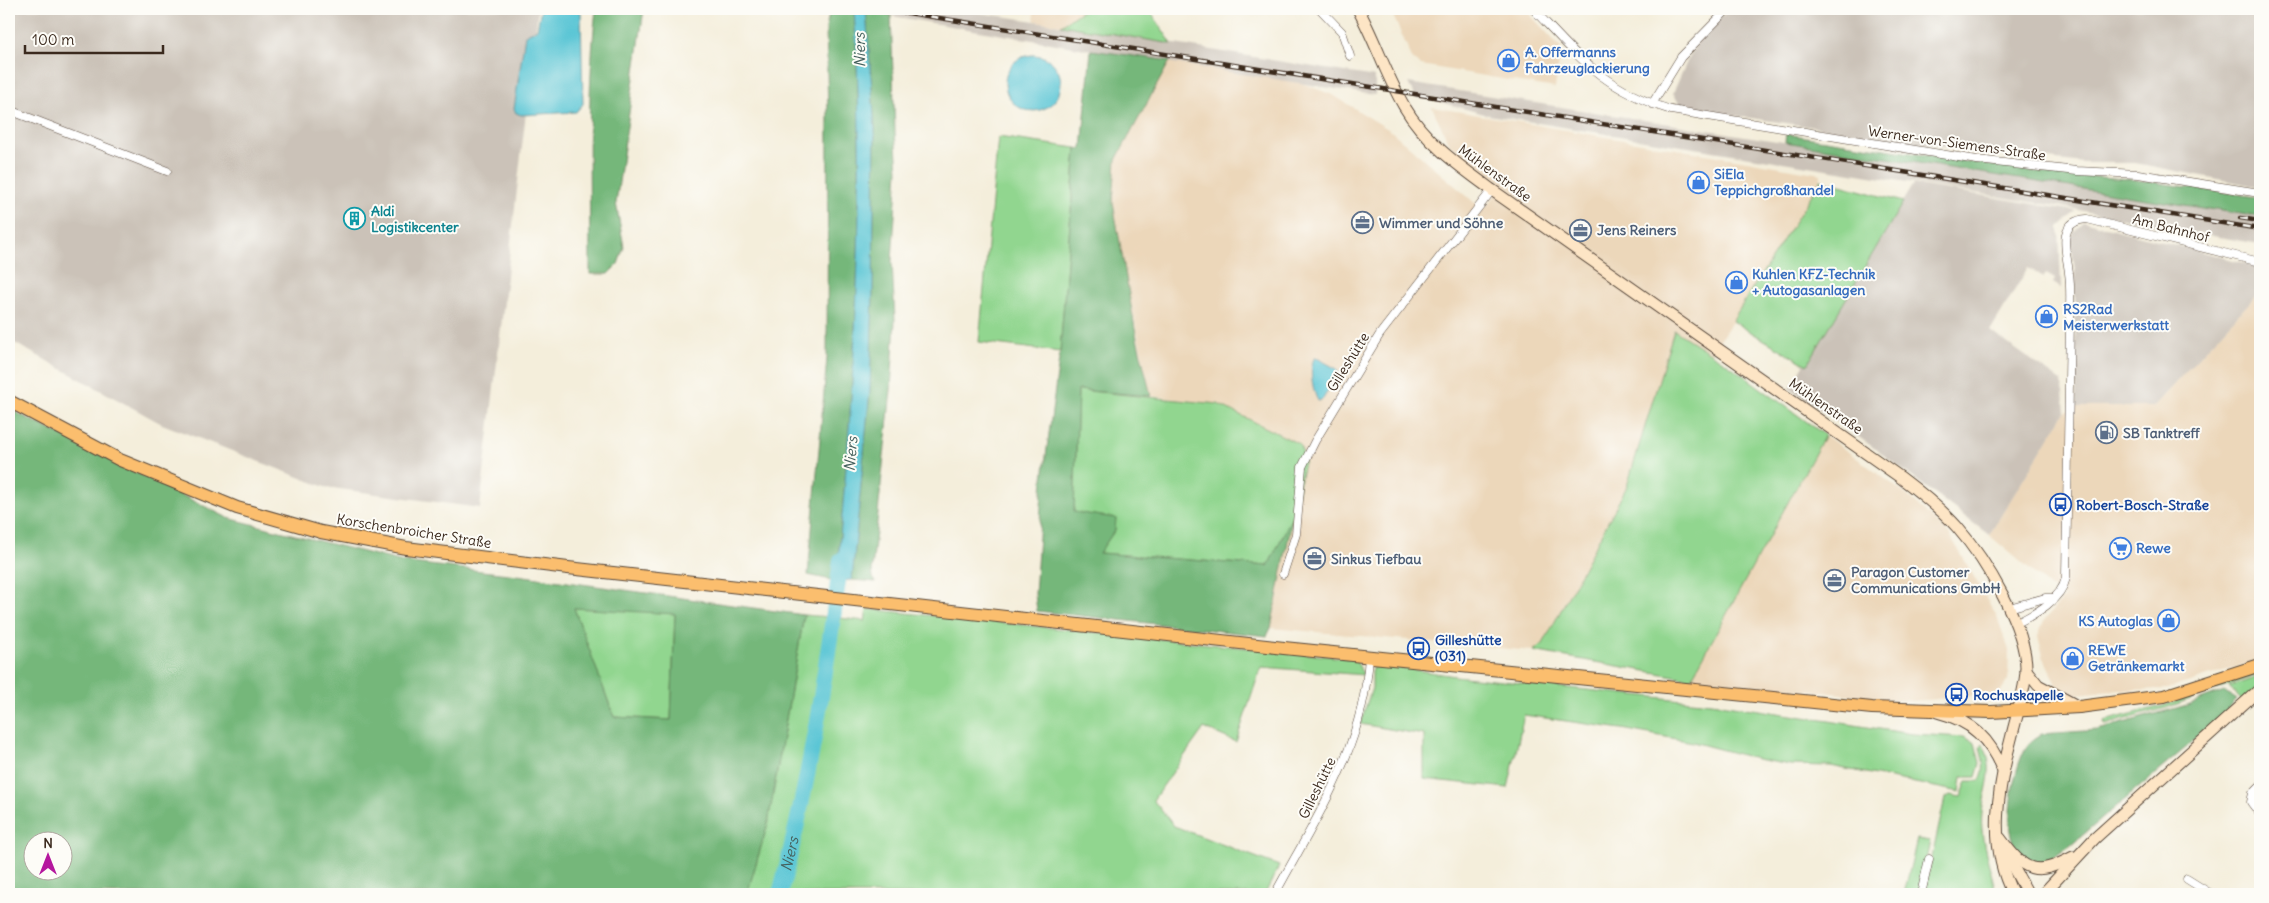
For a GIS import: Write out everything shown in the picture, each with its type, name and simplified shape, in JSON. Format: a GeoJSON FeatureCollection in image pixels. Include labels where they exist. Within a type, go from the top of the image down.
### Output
{"type":"FeatureCollection","features":[{"type":"Feature","properties":{"kind":"main road","name":"Korschenbroicher Straße"},"geometry":{"type":"LineString","coordinates":[[9,401],[120,460],[237,508],[321,532],[406,548],[853,601],[1804,702],[1930,711],[2018,711],[2079,707],[2164,696],[2260,666]]}},
{"type":"Feature","properties":{"kind":"street"},"geometry":{"type":"LineString","coordinates":[[1320,9],[1342,32],[1350,56]]}},
{"type":"Feature","properties":{"kind":"street","name":"Mühlenstraße"},"geometry":{"type":"LineString","coordinates":[[1358,9],[1393,86],[1410,116],[1440,150],[1492,190],[1849,440],[1923,495],[1964,536],[2009,608],[2024,648],[2026,670],[1997,806],[2002,868],[2013,894]]}},
{"type":"Feature","properties":{"kind":"street","name":"Werner-von-Siemens-Straße"},"geometry":{"type":"LineString","coordinates":[[1533,9],[1595,72],[1613,86],[1652,104],[1699,116],[1901,149],[2077,171],[2138,174],[2260,193]]}},
{"type":"Feature","properties":{"kind":"street"},"geometry":{"type":"LineString","coordinates":[[1652,104],[1682,57],[1728,9]]}},
{"type":"Feature","properties":{"kind":"street"},"geometry":{"type":"LineString","coordinates":[[9,110],[167,171]]}},
{"type":"Feature","properties":{"kind":"street","name":"Gilleshütte"},"geometry":{"type":"LineString","coordinates":[[1283,574],[1296,534],[1302,466],[1315,441],[1380,334],[1492,190]]}},
{"type":"Feature","properties":{"kind":"street","name":"Am Bahnhof"},"geometry":{"type":"LineString","coordinates":[[2053,598],[2063,587],[2066,575],[2070,310],[2070,275],[2064,242],[2067,230],[2076,221],[2090,220],[2260,262]]}},
{"type":"Feature","properties":{"kind":"street"},"geometry":{"type":"LineString","coordinates":[[2009,608],[2045,598],[2053,598]]}},
{"type":"Feature","properties":{"kind":"street"},"geometry":{"type":"LineString","coordinates":[[2016,623],[2034,614],[2053,598]]}},
{"type":"Feature","properties":{"kind":"street","name":"Gilleshütte"},"geometry":{"type":"LineString","coordinates":[[1275,894],[1339,778],[1365,702],[1370,656]]}},
{"type":"Feature","properties":{"kind":"street"},"geometry":{"type":"LineString","coordinates":[[2026,670],[2038,685],[2079,707]]}},
{"type":"Feature","properties":{"kind":"street"},"geometry":{"type":"LineString","coordinates":[[2043,894],[2078,854],[2224,724],[2260,689]]}},
{"type":"Feature","properties":{"kind":"street"},"geometry":{"type":"LineString","coordinates":[[1930,711],[1947,715],[1965,724],[1985,738],[1995,751],[2003,771]]}},
{"type":"Feature","properties":{"kind":"street"},"geometry":{"type":"LineString","coordinates":[[2260,786],[2253,793],[2251,802],[2260,814]]}},
{"type":"Feature","properties":{"kind":"street"},"geometry":{"type":"LineString","coordinates":[[1999,837],[2016,860],[2032,868],[2053,866],[2078,854]]}},
{"type":"Feature","properties":{"kind":"street","name":"Mühlenstraße"},"geometry":{"type":"LineString","coordinates":[[1999,837],[2013,870],[2028,894]]}},
{"type":"Feature","properties":{"kind":"street"},"geometry":{"type":"LineString","coordinates":[[1921,894],[1929,859]]}},
{"type":"Feature","properties":{"kind":"street"},"geometry":{"type":"LineString","coordinates":[[2187,879],[2211,894]]}},
{"type":"Feature","properties":{"kind":"shaded area"},"geometry":{"type":"Polygon","coordinates":[[[9,9],[538,9],[480,508],[325,487],[162,424],[9,340],[9,9]]]}},
{"type":"Feature","properties":{"kind":"shaded area"},"geometry":{"type":"Polygon","coordinates":[[[851,9],[951,9],[1035,21],[1375,77],[1375,95],[1091,50],[851,9]]]}},
{"type":"Feature","properties":{"kind":"shaded area"},"geometry":{"type":"Polygon","coordinates":[[[1033,9],[1085,9],[1061,25],[1035,21],[1033,9]]]}},
{"type":"Feature","properties":{"kind":"shaded area"},"geometry":{"type":"Polygon","coordinates":[[[1390,9],[1525,9],[1561,48],[1555,88],[1421,65],[1413,60],[1390,9]]]}},
{"type":"Feature","properties":{"kind":"shaded area"},"geometry":{"type":"Polygon","coordinates":[[[1730,9],[2260,9],[2260,187],[2135,163],[2083,163],[1961,149],[1704,111],[1680,105],[1673,93],[1689,57],[1704,32],[1730,9]]]}},
{"type":"Feature","properties":{"kind":"shaded area"},"geometry":{"type":"Polygon","coordinates":[[[1170,61],[1301,83],[1333,95],[1391,131],[1475,203],[1485,209],[1502,186],[1450,145],[1432,107],[1821,174],[1821,180],[1752,292],[1711,353],[1674,330],[1627,486],[1543,644],[1533,651],[1271,628],[1305,458],[1218,404],[1151,396],[1124,270],[1113,203],[1116,160],[1170,61]]]}},
{"type":"Feature","properties":{"kind":"shaded area"},"geometry":{"type":"Polygon","coordinates":[[[1408,83],[2260,217],[2260,244],[2172,229],[2064,207],[1488,115],[1440,102],[1416,98],[1408,83]]]}},
{"type":"Feature","properties":{"kind":"shaded area"},"geometry":{"type":"Polygon","coordinates":[[[1913,184],[2076,211],[2059,227],[2061,288],[2053,283],[2055,279],[2046,274],[2044,277],[2028,268],[1990,331],[2062,382],[2065,412],[1989,535],[1877,450],[1790,388],[1913,184]]]}},
{"type":"Feature","properties":{"kind":"shaded area"},"geometry":{"type":"Polygon","coordinates":[[[2083,221],[2260,267],[2260,291],[2153,407],[2076,407],[2075,271],[2070,237],[2083,221]]]}},
{"type":"Feature","properties":{"kind":"shaded area"},"geometry":{"type":"Polygon","coordinates":[[[2260,291],[2260,659],[2168,689],[2121,690],[2065,695],[2060,691],[2043,656],[2038,636],[2045,619],[2064,597],[1989,535],[2065,412],[2076,407],[2153,407],[2260,291]]]}},
{"type":"Feature","properties":{"kind":"shaded area"},"geometry":{"type":"Polygon","coordinates":[[[1825,435],[1907,495],[1950,535],[1997,617],[2009,650],[2008,680],[1999,694],[1912,701],[1691,679],[1825,435]]]}},
{"type":"Feature","properties":{"kind":"green space"},"geometry":{"type":"Polygon","coordinates":[[[596,9],[644,9],[616,203],[624,247],[618,264],[608,274],[590,274],[590,108],[596,9]]]}},
{"type":"Feature","properties":{"kind":"green space"},"geometry":{"type":"Polygon","coordinates":[[[830,9],[854,9],[859,152],[857,295],[836,581],[808,575],[827,358],[828,114],[826,28],[830,9]]]}},
{"type":"Feature","properties":{"kind":"green space"},"geometry":{"type":"Polygon","coordinates":[[[1085,9],[1149,9],[1172,44],[1061,25],[1085,9]]]}},
{"type":"Feature","properties":{"kind":"green space"},"geometry":{"type":"Polygon","coordinates":[[[866,11],[891,15],[898,170],[892,261],[895,320],[891,390],[872,570],[873,578],[876,582],[852,580],[870,389],[873,291],[875,129],[866,11]]]}},
{"type":"Feature","properties":{"kind":"green space"},"geometry":{"type":"Polygon","coordinates":[[[1091,50],[1170,61],[1116,160],[1113,203],[1136,334],[1151,396],[1078,390],[1074,512],[1116,518],[1115,530],[1099,553],[1268,566],[1293,515],[1271,628],[1267,636],[1037,611],[1035,594],[1043,478],[1060,352],[1076,148],[1082,149],[1091,50]]]}},
{"type":"Feature","properties":{"kind":"green space"},"geometry":{"type":"Polygon","coordinates":[[[1786,134],[2049,174],[2130,179],[2257,197],[2260,198],[2260,217],[1785,142],[1786,134]]]}},
{"type":"Feature","properties":{"kind":"green space"},"geometry":{"type":"Polygon","coordinates":[[[998,137],[1076,148],[1060,352],[979,342],[998,137]]]}},
{"type":"Feature","properties":{"kind":"green space"},"geometry":{"type":"Polygon","coordinates":[[[1821,180],[1903,202],[1807,365],[1732,321],[1821,180]]]}},
{"type":"Feature","properties":{"kind":"green space"},"geometry":{"type":"Polygon","coordinates":[[[1674,330],[1729,365],[1825,435],[1691,679],[1533,651],[1543,644],[1627,486],[1674,330]]]}},
{"type":"Feature","properties":{"kind":"green space"},"geometry":{"type":"Polygon","coordinates":[[[1078,390],[1218,404],[1299,444],[1305,458],[1293,515],[1268,566],[1099,553],[1115,530],[1074,512],[1078,390]]]}},
{"type":"Feature","properties":{"kind":"green space"},"geometry":{"type":"Polygon","coordinates":[[[9,409],[228,518],[403,562],[517,575],[804,615],[768,823],[747,894],[9,894],[9,409]],[[574,608],[614,717],[671,720],[675,614],[574,608]]]}},
{"type":"Feature","properties":{"kind":"green space"},"geometry":{"type":"Polygon","coordinates":[[[574,608],[675,613],[671,720],[614,717],[574,608]]]}},
{"type":"Feature","properties":{"kind":"green space"},"geometry":{"type":"Polygon","coordinates":[[[867,609],[1355,659],[1364,675],[1261,667],[1236,742],[1204,728],[1153,800],[1174,826],[1279,866],[1265,894],[786,894],[801,831],[840,618],[865,621],[867,609]]]}},
{"type":"Feature","properties":{"kind":"green space"},"geometry":{"type":"Polygon","coordinates":[[[804,615],[829,617],[811,727],[776,894],[747,894],[768,823],[804,615]]]}},
{"type":"Feature","properties":{"kind":"green space"},"geometry":{"type":"Polygon","coordinates":[[[1384,665],[1455,676],[1720,704],[1912,734],[1964,737],[1975,743],[1980,763],[1976,777],[1962,777],[1960,792],[1831,766],[1790,765],[1757,759],[1693,742],[1622,729],[1524,715],[1508,788],[1424,779],[1424,735],[1360,724],[1372,688],[1372,668],[1384,665]]]}},
{"type":"Feature","properties":{"kind":"green space"},"geometry":{"type":"Polygon","coordinates":[[[2260,671],[2260,673],[2253,676],[2166,708],[2105,725],[2104,721],[2162,706],[2260,671]]]}},
{"type":"Feature","properties":{"kind":"green space"},"geometry":{"type":"Polygon","coordinates":[[[2260,676],[2260,686],[2244,703],[2229,687],[2260,676]]]}},
{"type":"Feature","properties":{"kind":"green space"},"geometry":{"type":"Polygon","coordinates":[[[2224,691],[2237,700],[2215,723],[2070,846],[2052,858],[2040,863],[2031,862],[2023,857],[2016,847],[2012,834],[2010,804],[2020,760],[2028,744],[2042,734],[2098,730],[2187,705],[2224,691]]]}},
{"type":"Feature","properties":{"kind":"green space"},"geometry":{"type":"Polygon","coordinates":[[[1982,743],[1987,754],[1989,775],[1983,807],[1982,830],[1984,847],[1996,894],[1924,894],[1945,798],[1950,795],[1961,797],[1967,781],[1979,781],[1983,772],[1980,746],[1982,743]]]}},
{"type":"Feature","properties":{"kind":"green space"},"geometry":{"type":"Polygon","coordinates":[[[1917,839],[1930,841],[1919,894],[1904,894],[1917,839]]]}},
{"type":"Feature","properties":{"kind":"water"},"geometry":{"type":"Polygon","coordinates":[[[541,9],[577,9],[581,12],[583,104],[576,112],[521,115],[516,113],[514,109],[525,35],[537,29],[541,9]]]}},
{"type":"Feature","properties":{"kind":"water"},"geometry":{"type":"Polygon","coordinates":[[[854,9],[866,11],[875,129],[870,389],[852,580],[836,581],[857,295],[859,152],[854,9]]]}},
{"type":"Feature","properties":{"kind":"water"},"geometry":{"type":"Polygon","coordinates":[[[1033,55],[1048,60],[1056,68],[1061,83],[1056,98],[1048,106],[1033,111],[1018,106],[1010,98],[1005,83],[1010,68],[1018,60],[1033,55]]]}},
{"type":"Feature","properties":{"kind":"water"},"geometry":{"type":"Polygon","coordinates":[[[1315,357],[1337,369],[1338,374],[1323,399],[1318,401],[1314,392],[1312,373],[1315,357]]]}},
{"type":"Feature","properties":{"kind":"waterway","name":"Niers"},"geometry":{"type":"LineString","coordinates":[[780,894],[800,812],[816,728],[841,560]]}},
{"type":"Feature","properties":{"kind":"railway"},"geometry":{"type":"LineString","coordinates":[[883,9],[2260,229]]}},
{"type":"Feature","properties":{"kind":"railway"},"geometry":{"type":"LineString","coordinates":[[2240,218],[2260,221]]}},
{"type":"Feature","properties":{"kind":"place","name":"A. Offermanns Fahrzeuglackierung"},"geometry":{"type":"Point","coordinates":[1509,60]}},
{"type":"Feature","properties":{"kind":"place","name":"SiEla Teppichgroßhandel"},"geometry":{"type":"Point","coordinates":[1698,182]}},
{"type":"Feature","properties":{"kind":"place","name":"Aldi Logistikcenter"},"geometry":{"type":"Point","coordinates":[355,219]}},
{"type":"Feature","properties":{"kind":"place","name":"Wimmer und Söhne"},"geometry":{"type":"Point","coordinates":[1363,223]}},
{"type":"Feature","properties":{"kind":"place","name":"Jens Reiners"},"geometry":{"type":"Point","coordinates":[1581,230]}},
{"type":"Feature","properties":{"kind":"place","name":"Kuhlen KFZ-Technik + Autogasanlagen"},"geometry":{"type":"Point","coordinates":[1736,282]}},
{"type":"Feature","properties":{"kind":"place","name":"RS2Rad Meisterwerkstatt"},"geometry":{"type":"Point","coordinates":[2047,317]}},
{"type":"Feature","properties":{"kind":"place","name":"SB Tanktreff"},"geometry":{"type":"Point","coordinates":[2107,433]}},
{"type":"Feature","properties":{"kind":"place","name":"Robert-Bosch-Straße"},"geometry":{"type":"Point","coordinates":[2060,505]}},
{"type":"Feature","properties":{"kind":"place","name":"Rewe"},"geometry":{"type":"Point","coordinates":[2120,548]}},
{"type":"Feature","properties":{"kind":"place","name":"Sinkus Tiefbau"},"geometry":{"type":"Point","coordinates":[1315,559]}},
{"type":"Feature","properties":{"kind":"place","name":"Paragon Customer Communications GmbH"},"geometry":{"type":"Point","coordinates":[1835,580]}},
{"type":"Feature","properties":{"kind":"place","name":"KS Autoglas"},"geometry":{"type":"Point","coordinates":[2169,621]}},
{"type":"Feature","properties":{"kind":"place","name":"Gilleshütte (031)"},"geometry":{"type":"Point","coordinates":[1419,648]}},
{"type":"Feature","properties":{"kind":"place","name":"REWE Getränkemarkt"},"geometry":{"type":"Point","coordinates":[2072,658]}},
{"type":"Feature","properties":{"kind":"place","name":"Rochuskapelle"},"geometry":{"type":"Point","coordinates":[1957,695]}}]}
